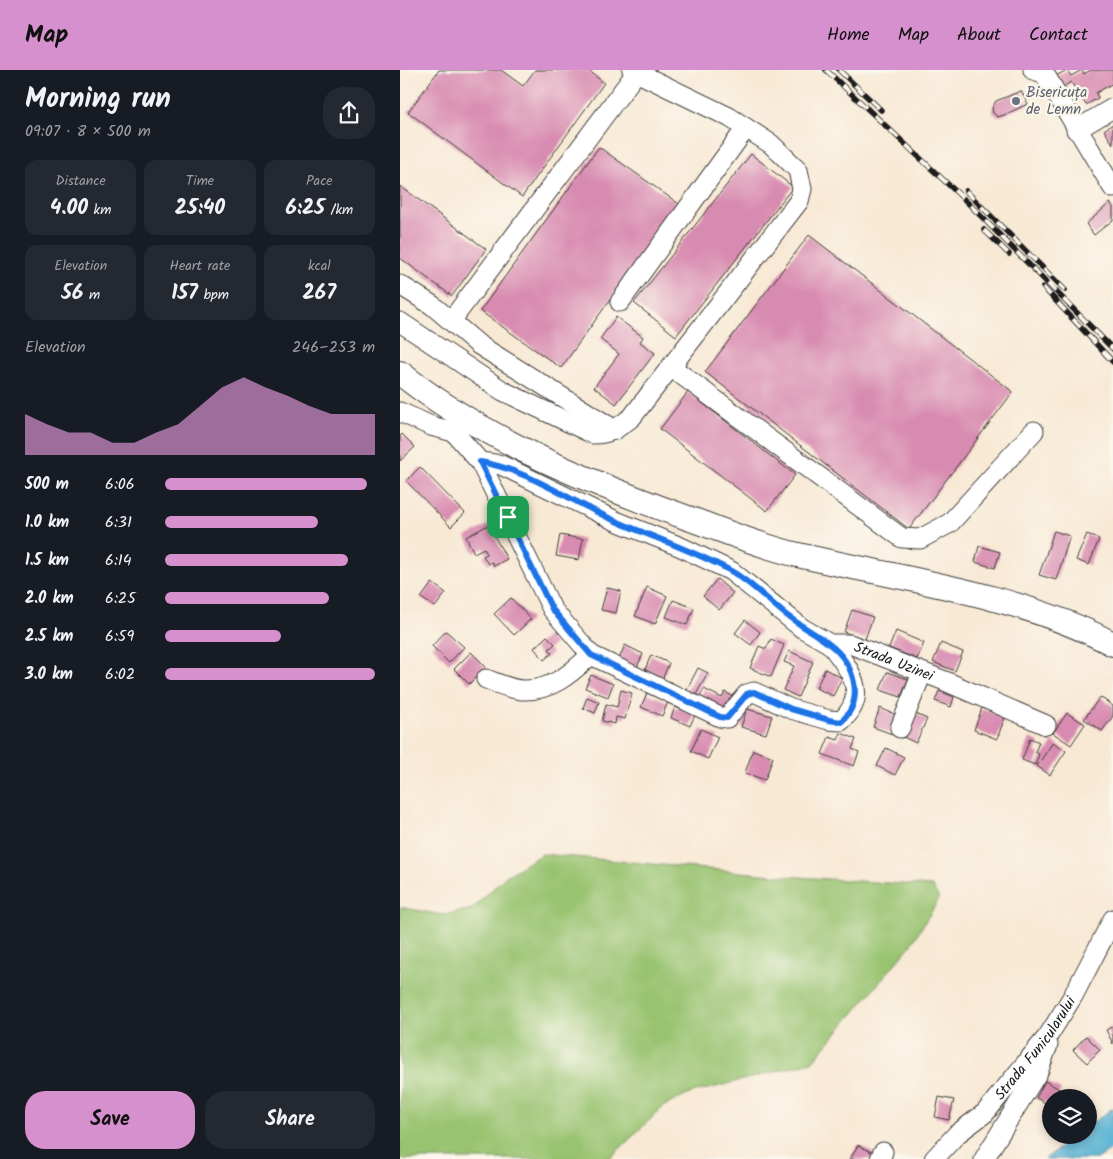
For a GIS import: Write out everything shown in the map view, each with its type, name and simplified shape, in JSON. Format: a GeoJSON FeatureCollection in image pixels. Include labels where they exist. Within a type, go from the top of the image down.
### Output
{"type":"FeatureCollection","features":[{"type":"Feature","properties":{"kind":"main road"},"geometry":{"type":"LineString","coordinates":[[400,372],[459,424],[530,452],[586,478],[747,540],[798,555],[896,574],[967,593],[1054,618],[1113,644]]}},
{"type":"Feature","properties":{"kind":"street"},"geometry":{"type":"LineString","coordinates":[[1042,71],[1076,130],[1111,182]]}},
{"type":"Feature","properties":{"kind":"street"},"geometry":{"type":"LineString","coordinates":[[400,322],[503,391],[593,434],[606,434],[615,430],[632,417],[799,201],[802,189],[798,170],[771,144],[746,128],[693,98],[634,72],[451,321]]}},
{"type":"Feature","properties":{"kind":"street"},"geometry":{"type":"LineString","coordinates":[[1076,130],[1113,108]]}},
{"type":"Feature","properties":{"kind":"street"},"geometry":{"type":"LineString","coordinates":[[620,302],[746,128]]}},
{"type":"Feature","properties":{"kind":"street"},"geometry":{"type":"LineString","coordinates":[[400,285],[451,321],[464,335],[478,345],[615,430]]}},
{"type":"Feature","properties":{"kind":"street"},"geometry":{"type":"LineString","coordinates":[[671,367],[902,538],[920,539],[950,523],[1034,431]]}},
{"type":"Feature","properties":{"kind":"street"},"geometry":{"type":"LineString","coordinates":[[400,412],[432,426],[459,424],[480,462],[552,609],[591,655],[720,717],[727,718],[747,694],[754,692],[791,709],[841,722],[851,712],[856,695],[853,678],[844,662],[830,644]]}},
{"type":"Feature","properties":{"kind":"street","name":"Strada Uzinei"},"geometry":{"type":"LineString","coordinates":[[480,462],[502,465],[616,521],[681,547],[731,571],[802,628],[830,644],[850,644],[922,673],[945,680],[1046,725]]}},
{"type":"Feature","properties":{"kind":"street"},"geometry":{"type":"LineString","coordinates":[[486,679],[523,690],[554,684],[568,676],[591,655]]}},
{"type":"Feature","properties":{"kind":"street"},"geometry":{"type":"LineString","coordinates":[[900,728],[922,673]]}},
{"type":"Feature","properties":{"kind":"street","name":"Strada Funicularului"},"geometry":{"type":"LineString","coordinates":[[934,1159],[957,1134],[985,1113],[1048,1036],[1073,996],[1113,920]]}},
{"type":"Feature","properties":{"kind":"street"},"geometry":{"type":"LineString","coordinates":[[984,1159],[1038,1072],[1048,1050],[1048,1036]]}},
{"type":"Feature","properties":{"kind":"green space"},"geometry":{"type":"Polygon","coordinates":[[[542,854],[784,876],[932,886],[939,899],[911,945],[812,1062],[692,1093],[664,1106],[609,1159],[400,1159],[400,907],[443,915],[472,909],[506,876],[542,854]]]}},
{"type":"Feature","properties":{"kind":"water"},"geometry":{"type":"Polygon","coordinates":[[[1113,1108],[1113,1149],[1097,1159],[1045,1159],[1064,1144],[1097,1144],[1097,1119],[1113,1108]]]}},
{"type":"Feature","properties":{"kind":"building"},"geometry":{"type":"Polygon","coordinates":[[[439,70],[501,70],[523,86],[535,70],[588,70],[604,83],[522,197],[408,112],[439,70]]]}},
{"type":"Feature","properties":{"kind":"building"},"geometry":{"type":"Polygon","coordinates":[[[1067,70],[1071,76],[1082,70],[1084,74],[1091,70],[1113,70],[1113,83],[1096,93],[1098,98],[1086,105],[1071,82],[1060,89],[1052,78],[1067,70]]]}},
{"type":"Feature","properties":{"kind":"building","name":"Bisericuța de Lemn"},"geometry":{"type":"Polygon","coordinates":[[[1021,91],[1028,104],[998,117],[993,113],[992,108],[996,101],[1021,91]]]}},
{"type":"Feature","properties":{"kind":"building"},"geometry":{"type":"Polygon","coordinates":[[[1113,124],[1113,144],[1104,130],[1113,124]]]}},
{"type":"Feature","properties":{"kind":"building"},"geometry":{"type":"Polygon","coordinates":[[[599,147],[679,204],[561,368],[480,311],[599,147]]]}},
{"type":"Feature","properties":{"kind":"building"},"geometry":{"type":"Polygon","coordinates":[[[751,154],[793,187],[676,336],[634,303],[751,154]]]}},
{"type":"Feature","properties":{"kind":"building"},"geometry":{"type":"Polygon","coordinates":[[[400,186],[486,249],[452,296],[400,258],[400,186]]]}},
{"type":"Feature","properties":{"kind":"building"},"geometry":{"type":"Polygon","coordinates":[[[1110,203],[1113,207],[1113,220],[1094,235],[1086,224],[1110,203]]]}},
{"type":"Feature","properties":{"kind":"building"},"geometry":{"type":"Polygon","coordinates":[[[809,235],[1013,392],[909,529],[705,372],[809,235]]]}},
{"type":"Feature","properties":{"kind":"building"},"geometry":{"type":"Polygon","coordinates":[[[616,317],[643,337],[640,342],[655,353],[616,404],[594,387],[619,354],[600,339],[616,317]]]}},
{"type":"Feature","properties":{"kind":"building"},"geometry":{"type":"Polygon","coordinates":[[[688,392],[795,475],[767,511],[660,429],[688,392]]]}},
{"type":"Feature","properties":{"kind":"building"},"geometry":{"type":"Polygon","coordinates":[[[402,434],[415,447],[400,461],[400,436],[402,434]]]}},
{"type":"Feature","properties":{"kind":"building"},"geometry":{"type":"Polygon","coordinates":[[[420,467],[465,513],[451,527],[406,481],[420,467]]]}},
{"type":"Feature","properties":{"kind":"building"},"geometry":{"type":"Polygon","coordinates":[[[488,525],[507,559],[494,566],[492,562],[488,564],[483,556],[487,554],[484,548],[474,553],[466,537],[488,525]]]}},
{"type":"Feature","properties":{"kind":"building"},"geometry":{"type":"Polygon","coordinates":[[[1054,531],[1070,536],[1056,580],[1039,575],[1054,531]]]}},
{"type":"Feature","properties":{"kind":"building"},"geometry":{"type":"Polygon","coordinates":[[[1087,534],[1099,539],[1089,565],[1076,560],[1087,534]]]}},
{"type":"Feature","properties":{"kind":"building"},"geometry":{"type":"Polygon","coordinates":[[[560,535],[583,539],[579,560],[556,556],[560,535]]]}},
{"type":"Feature","properties":{"kind":"building"},"geometry":{"type":"Polygon","coordinates":[[[979,546],[1000,552],[995,568],[975,562],[979,546]]]}},
{"type":"Feature","properties":{"kind":"building"},"geometry":{"type":"Polygon","coordinates":[[[717,579],[733,593],[719,610],[703,596],[717,579]]]}},
{"type":"Feature","properties":{"kind":"building"},"geometry":{"type":"Polygon","coordinates":[[[432,583],[446,593],[435,607],[421,598],[432,583]]]}},
{"type":"Feature","properties":{"kind":"building"},"geometry":{"type":"Polygon","coordinates":[[[647,587],[667,596],[655,624],[635,616],[647,587]]]}},
{"type":"Feature","properties":{"kind":"building"},"geometry":{"type":"Polygon","coordinates":[[[607,588],[621,591],[616,613],[601,610],[607,588]]]}},
{"type":"Feature","properties":{"kind":"building"},"geometry":{"type":"Polygon","coordinates":[[[511,598],[531,619],[514,635],[494,614],[511,598]]]}},
{"type":"Feature","properties":{"kind":"building"},"geometry":{"type":"Polygon","coordinates":[[[673,600],[694,608],[687,625],[666,617],[673,600]]]}},
{"type":"Feature","properties":{"kind":"building"},"geometry":{"type":"Polygon","coordinates":[[[852,610],[873,617],[865,639],[844,632],[852,610]]]}},
{"type":"Feature","properties":{"kind":"building"},"geometry":{"type":"Polygon","coordinates":[[[745,620],[760,632],[751,645],[735,633],[745,620]]]}},
{"type":"Feature","properties":{"kind":"building"},"geometry":{"type":"Polygon","coordinates":[[[446,631],[464,647],[449,663],[432,646],[446,631]]]}},
{"type":"Feature","properties":{"kind":"building"},"geometry":{"type":"Polygon","coordinates":[[[896,631],[924,643],[917,659],[889,648],[896,631]]]}},
{"type":"Feature","properties":{"kind":"building"},"geometry":{"type":"Polygon","coordinates":[[[547,636],[555,644],[549,649],[552,653],[544,660],[534,648],[547,636]]]}},
{"type":"Feature","properties":{"kind":"building"},"geometry":{"type":"Polygon","coordinates":[[[771,639],[784,645],[771,677],[750,668],[759,646],[766,649],[771,639]]]}},
{"type":"Feature","properties":{"kind":"building"},"geometry":{"type":"Polygon","coordinates":[[[941,643],[963,652],[955,671],[933,662],[941,643]]]}},
{"type":"Feature","properties":{"kind":"building"},"geometry":{"type":"Polygon","coordinates":[[[625,645],[643,654],[637,667],[619,659],[625,645]]]}},
{"type":"Feature","properties":{"kind":"building"},"geometry":{"type":"Polygon","coordinates":[[[789,651],[813,662],[798,697],[783,690],[794,666],[784,662],[789,651]]]}},
{"type":"Feature","properties":{"kind":"building"},"geometry":{"type":"Polygon","coordinates":[[[471,652],[486,667],[469,684],[454,669],[471,652]]]}},
{"type":"Feature","properties":{"kind":"building"},"geometry":{"type":"Polygon","coordinates":[[[651,655],[669,663],[662,680],[644,672],[651,655]]]}},
{"type":"Feature","properties":{"kind":"building"},"geometry":{"type":"Polygon","coordinates":[[[698,668],[708,673],[693,700],[684,695],[698,668]]]}},
{"type":"Feature","properties":{"kind":"building"},"geometry":{"type":"Polygon","coordinates":[[[825,669],[842,678],[833,696],[816,688],[825,669]]]}},
{"type":"Feature","properties":{"kind":"building"},"geometry":{"type":"Polygon","coordinates":[[[887,672],[908,679],[901,697],[880,690],[887,672]]]}},
{"type":"Feature","properties":{"kind":"building"},"geometry":{"type":"Polygon","coordinates":[[[591,675],[613,684],[608,697],[585,688],[591,675]]]}},
{"type":"Feature","properties":{"kind":"building"},"geometry":{"type":"Polygon","coordinates":[[[704,689],[722,698],[725,692],[734,697],[726,713],[697,703],[704,689]]]}},
{"type":"Feature","properties":{"kind":"building"},"geometry":{"type":"Polygon","coordinates":[[[621,690],[632,693],[625,719],[616,717],[615,724],[602,721],[606,704],[617,707],[621,690]]]}},
{"type":"Feature","properties":{"kind":"building"},"geometry":{"type":"Polygon","coordinates":[[[939,691],[954,697],[951,707],[935,701],[939,691]]]}},
{"type":"Feature","properties":{"kind":"building"},"geometry":{"type":"Polygon","coordinates":[[[647,693],[668,702],[662,716],[641,707],[647,693]]]}},
{"type":"Feature","properties":{"kind":"building"},"geometry":{"type":"Polygon","coordinates":[[[587,697],[599,702],[595,713],[583,708],[587,697]]]}},
{"type":"Feature","properties":{"kind":"building"},"geometry":{"type":"Polygon","coordinates":[[[1100,697],[1113,706],[1113,716],[1102,731],[1084,719],[1100,697]]]}},
{"type":"Feature","properties":{"kind":"building"},"geometry":{"type":"Polygon","coordinates":[[[675,707],[695,715],[690,726],[671,718],[675,707]]]}},
{"type":"Feature","properties":{"kind":"building"},"geometry":{"type":"Polygon","coordinates":[[[880,708],[899,716],[892,734],[873,727],[880,708]]]}},
{"type":"Feature","properties":{"kind":"building"},"geometry":{"type":"Polygon","coordinates":[[[982,708],[1005,717],[997,739],[974,730],[982,708]]]}},
{"type":"Feature","properties":{"kind":"building"},"geometry":{"type":"Polygon","coordinates":[[[747,709],[772,716],[766,734],[741,727],[747,709]]]}},
{"type":"Feature","properties":{"kind":"building"},"geometry":{"type":"Polygon","coordinates":[[[912,712],[927,719],[916,743],[901,736],[912,712]]]}},
{"type":"Feature","properties":{"kind":"building"},"geometry":{"type":"Polygon","coordinates":[[[1067,713],[1085,724],[1071,745],[1053,733],[1067,713]]]}},
{"type":"Feature","properties":{"kind":"building"},"geometry":{"type":"Polygon","coordinates":[[[701,729],[718,737],[708,759],[691,751],[701,729]]]}},
{"type":"Feature","properties":{"kind":"building"},"geometry":{"type":"Polygon","coordinates":[[[841,733],[856,739],[852,749],[859,752],[854,766],[822,754],[829,737],[838,740],[841,733]]]}},
{"type":"Feature","properties":{"kind":"building"},"geometry":{"type":"Polygon","coordinates":[[[1030,738],[1039,742],[1035,752],[1039,754],[1035,765],[1022,760],[1030,738]]]}},
{"type":"Feature","properties":{"kind":"building"},"geometry":{"type":"Polygon","coordinates":[[[1053,742],[1066,751],[1050,775],[1037,766],[1053,742]]]}},
{"type":"Feature","properties":{"kind":"building"},"geometry":{"type":"Polygon","coordinates":[[[886,748],[904,757],[895,775],[877,766],[886,748]]]}},
{"type":"Feature","properties":{"kind":"building"},"geometry":{"type":"Polygon","coordinates":[[[753,750],[773,757],[765,780],[745,773],[753,750]]]}},
{"type":"Feature","properties":{"kind":"building"},"geometry":{"type":"Polygon","coordinates":[[[1113,1026],[1113,1044],[1106,1030],[1113,1026]]]}},
{"type":"Feature","properties":{"kind":"building"},"geometry":{"type":"Polygon","coordinates":[[[1086,1036],[1100,1050],[1087,1063],[1073,1050],[1086,1036]]]}},
{"type":"Feature","properties":{"kind":"building"},"geometry":{"type":"Polygon","coordinates":[[[1045,1081],[1059,1089],[1042,1089],[1042,1101],[1036,1098],[1045,1081]]]}},
{"type":"Feature","properties":{"kind":"building"},"geometry":{"type":"Polygon","coordinates":[[[939,1097],[954,1100],[949,1120],[935,1117],[939,1097]]]}},
{"type":"Feature","properties":{"kind":"building"},"geometry":{"type":"Polygon","coordinates":[[[858,1145],[875,1154],[872,1159],[850,1159],[858,1145]]]}},
{"type":"Feature","properties":{"kind":"railway"},"geometry":{"type":"LineString","coordinates":[[826,70],[967,202],[1113,349]]}},
{"type":"Feature","properties":{"kind":"railway"},"geometry":{"type":"LineString","coordinates":[[839,70],[881,110]]}},
{"type":"Feature","properties":{"kind":"railway"},"geometry":{"type":"LineString","coordinates":[[966,191],[1065,290]]}},
{"type":"Feature","properties":{"kind":"railway"},"geometry":{"type":"LineString","coordinates":[[984,230],[1009,254]]}},
{"type":"Feature","properties":{"kind":"railway"},"geometry":{"type":"LineString","coordinates":[[1043,287],[1113,362]]}},
{"type":"Feature","properties":{"kind":"place","name":"Bisericuța de Lemn"},"geometry":{"type":"Point","coordinates":[1016,101]}},
{"type":"Feature","properties":{"kind":"route"},"geometry":{"type":"LineString","coordinates":[[480,462],[502,465],[572,501],[681,547],[731,571],[802,628],[830,644],[844,662],[853,678],[856,695],[851,712],[841,722],[829,720],[791,709],[754,692],[747,694],[733,714],[727,718],[720,717],[631,672],[599,660],[591,655],[552,609],[508,517],[480,462]]}}]}
